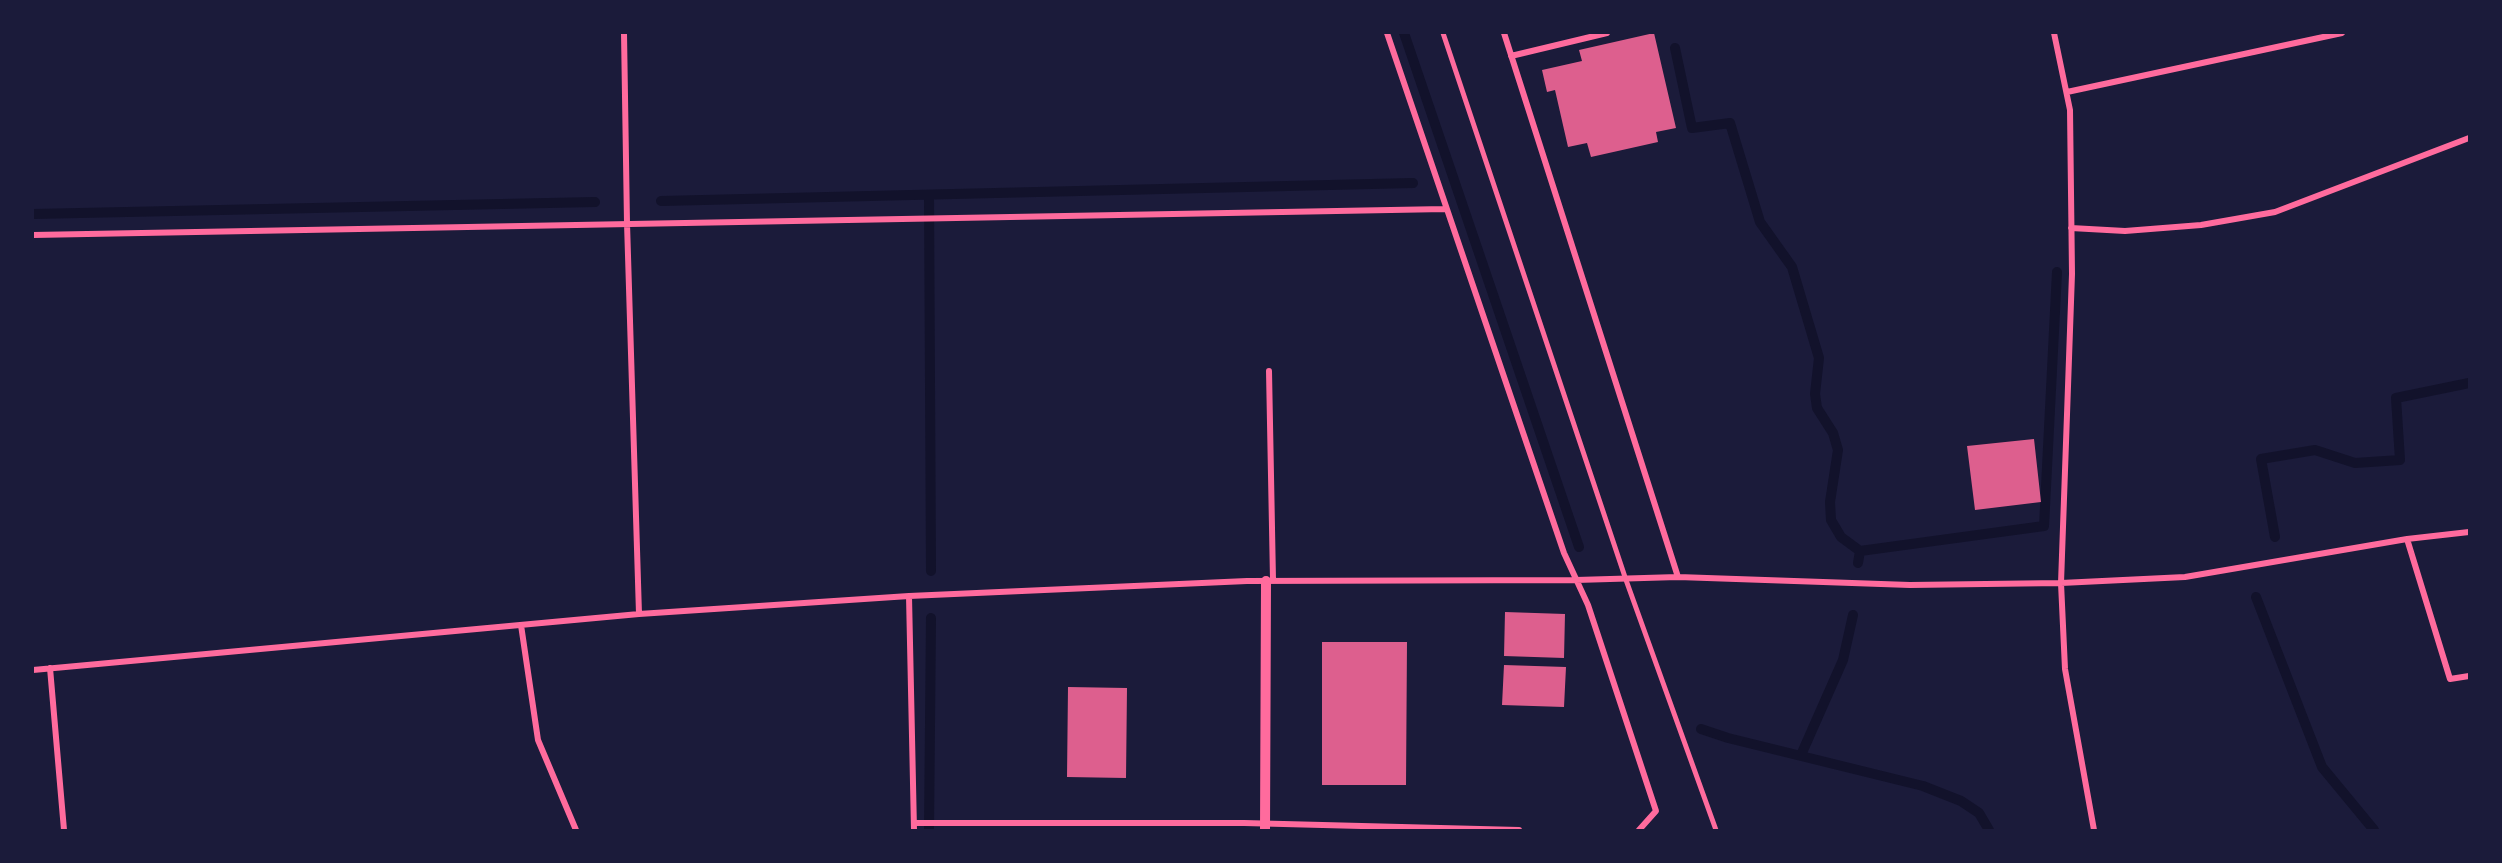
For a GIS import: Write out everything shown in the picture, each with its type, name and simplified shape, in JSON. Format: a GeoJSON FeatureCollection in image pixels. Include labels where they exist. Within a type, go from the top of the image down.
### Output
{"type":"FeatureCollection","features":[{"type":"Feature","properties":{"kind":"street"},"geometry":{"type":"LineString","coordinates":[[624,33],[627,223],[639,614]]}},
{"type":"Feature","properties":{"kind":"street"},"geometry":{"type":"LineString","coordinates":[[1387,33],[1445,209],[1564,553],[1588,605],[1656,811],[1639,830]]}},
{"type":"Feature","properties":{"kind":"street"},"geometry":{"type":"LineString","coordinates":[[1443,33],[1626,580],[1716,830]]}},
{"type":"Feature","properties":{"kind":"street"},"geometry":{"type":"LineString","coordinates":[[1504,33],[1678,577]]}},
{"type":"Feature","properties":{"kind":"street"},"geometry":{"type":"LineString","coordinates":[[1511,56],[1607,33]]}},
{"type":"Feature","properties":{"kind":"street"},"geometry":{"type":"LineString","coordinates":[[2054,33],[2070,110],[2072,286],[2061,583],[2065,669],[2094,830]]}},
{"type":"Feature","properties":{"kind":"street"},"geometry":{"type":"LineString","coordinates":[[2067,92],[2342,33]]}},
{"type":"Feature","properties":{"kind":"street"},"geometry":{"type":"LineString","coordinates":[[2072,228],[2125,231],[2201,225],[2275,212],[2469,138]]}},
{"type":"Feature","properties":{"kind":"street"},"geometry":{"type":"LineString","coordinates":[[33,235],[1445,209]]}},
{"type":"Feature","properties":{"kind":"street"},"geometry":{"type":"LineString","coordinates":[[1265,827],[1269,580],[1269,371]]}},
{"type":"Feature","properties":{"kind":"street"},"geometry":{"type":"LineString","coordinates":[[33,670],[639,614],[909,596],[1269,580],[1626,580],[1678,577],[1911,585],[2061,583],[2185,577],[2407,539],[2469,532]]}},
{"type":"Feature","properties":{"kind":"street"},"geometry":{"type":"LineString","coordinates":[[2407,539],[2450,679],[2469,676]]}},
{"type":"Feature","properties":{"kind":"street"},"geometry":{"type":"LineString","coordinates":[[909,596],[914,826],[934,823],[1519,830]]}},
{"type":"Feature","properties":{"kind":"street"},"geometry":{"type":"LineString","coordinates":[[521,626],[538,740],[576,830]]}},
{"type":"Feature","properties":{"kind":"street"},"geometry":{"type":"LineString","coordinates":[[50,668],[64,830]]}},
{"type":"Feature","properties":{"kind":"building"},"geometry":{"type":"Polygon","coordinates":[[[1654,33],[1676,128],[1656,132],[1658,142],[1591,157],[1587,143],[1568,147],[1555,90],[1547,92],[1542,70],[1582,61],[1579,50],[1654,33]]]}},
{"type":"Feature","properties":{"kind":"building"},"geometry":{"type":"Polygon","coordinates":[[[2034,439],[2041,502],[1975,510],[1967,446],[2034,439]]]}},
{"type":"Feature","properties":{"kind":"building"},"geometry":{"type":"Polygon","coordinates":[[[1505,612],[1565,614],[1564,658],[1504,656],[1505,612]]]}},
{"type":"Feature","properties":{"kind":"building"},"geometry":{"type":"Polygon","coordinates":[[[1322,642],[1407,642],[1406,785],[1322,785],[1322,642]]]}},
{"type":"Feature","properties":{"kind":"building"},"geometry":{"type":"Polygon","coordinates":[[[1504,665],[1566,667],[1564,707],[1502,705],[1504,665]]]}},
{"type":"Feature","properties":{"kind":"building"},"geometry":{"type":"Polygon","coordinates":[[[1068,687],[1127,688],[1126,778],[1067,777],[1068,687]]]}},
{"type":"Feature","properties":{"kind":"waterway"},"geometry":{"type":"LineString","coordinates":[[1404,33],[1579,547]]}},
{"type":"Feature","properties":{"kind":"waterway"},"geometry":{"type":"LineString","coordinates":[[1675,48],[1692,128],[1730,123],[1760,222],[1792,267],[1819,358],[1815,394],[1817,408],[1833,433],[1838,450],[1830,502],[1831,520],[1841,537],[1860,551]]}},
{"type":"Feature","properties":{"kind":"waterway"},"geometry":{"type":"LineString","coordinates":[[661,201],[1413,183]]}},
{"type":"Feature","properties":{"kind":"waterway"},"geometry":{"type":"LineString","coordinates":[[929,195],[931,571]]}},
{"type":"Feature","properties":{"kind":"waterway"},"geometry":{"type":"LineString","coordinates":[[33,214],[595,202]]}},
{"type":"Feature","properties":{"kind":"waterway"},"geometry":{"type":"LineString","coordinates":[[1858,563],[1860,551],[2044,526],[2057,272]]}},
{"type":"Feature","properties":{"kind":"waterway"},"geometry":{"type":"LineString","coordinates":[[2275,537],[2261,459],[2315,450],[2355,463],[2400,460],[2396,398],[2469,383]]}},
{"type":"Feature","properties":{"kind":"waterway"},"geometry":{"type":"LineString","coordinates":[[2256,597],[2322,767],[2374,830]]}},
{"type":"Feature","properties":{"kind":"waterway"},"geometry":{"type":"LineString","coordinates":[[1801,755],[1843,660],[1853,615]]}},
{"type":"Feature","properties":{"kind":"waterway"},"geometry":{"type":"LineString","coordinates":[[929,830],[931,618]]}},
{"type":"Feature","properties":{"kind":"waterway"},"geometry":{"type":"LineString","coordinates":[[1701,729],[1728,738],[1923,786],[1961,801],[1979,813],[1989,830]]}}]}
